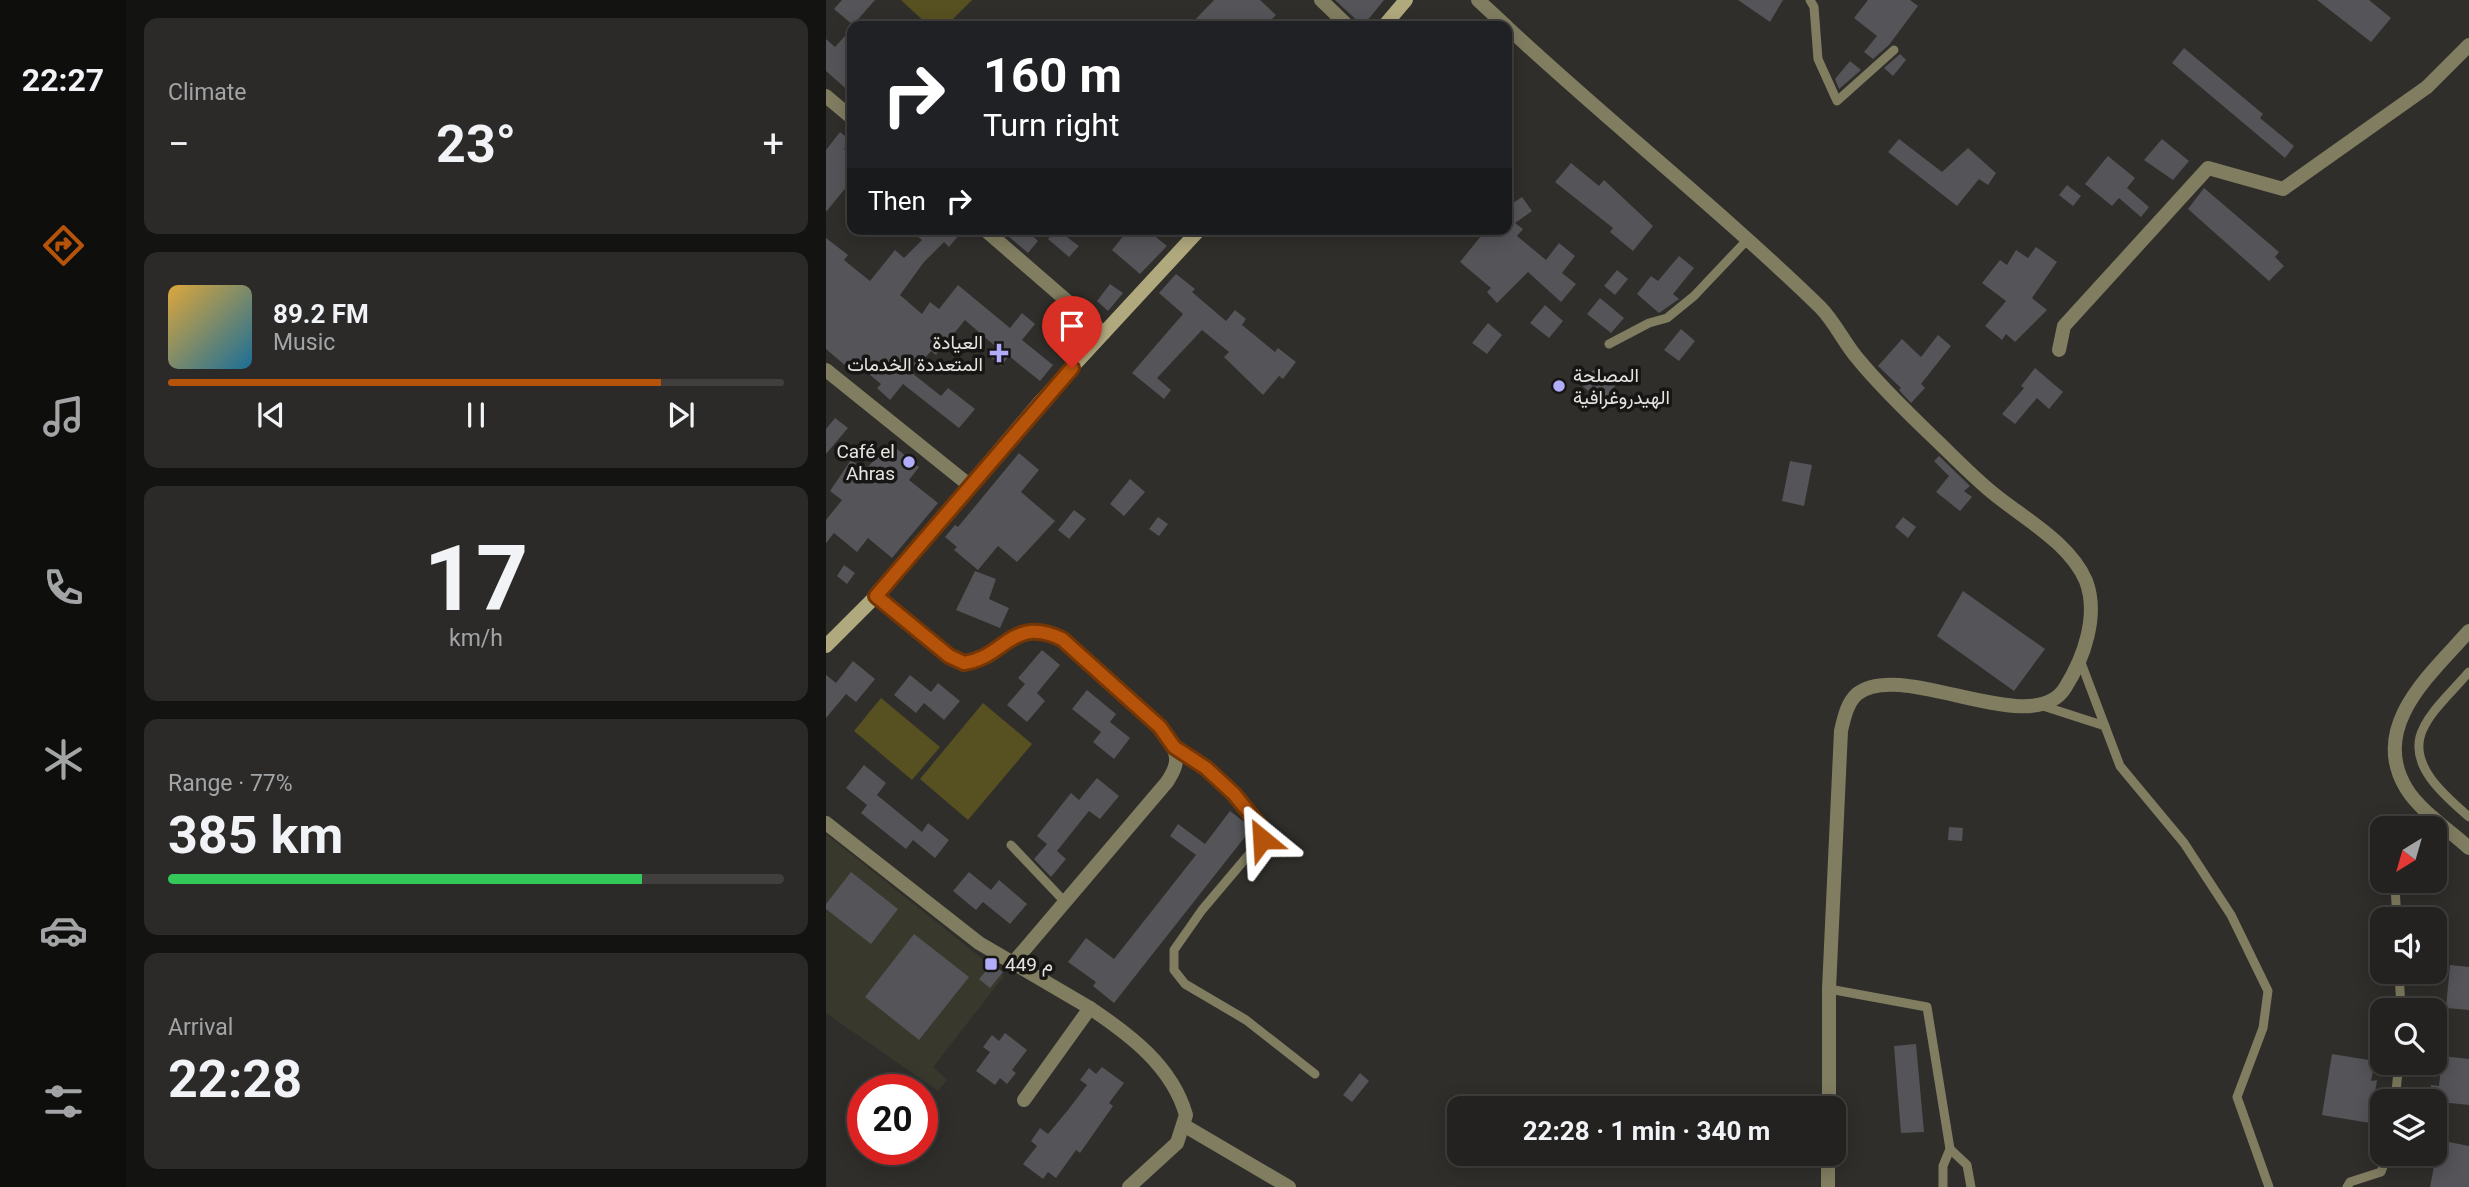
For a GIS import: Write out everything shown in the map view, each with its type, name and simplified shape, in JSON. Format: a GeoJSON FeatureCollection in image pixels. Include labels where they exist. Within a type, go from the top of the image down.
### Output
{"type":"FeatureCollection","features":[{"type":"Feature","properties":{"kind":"main road"},"geometry":{"type":"LineString","coordinates":[[1388,21],[1406,0]]}},
{"type":"Feature","properties":{"kind":"main road"},"geometry":{"type":"LineString","coordinates":[[826,646],[876,596],[969,485],[1194,235]]}},
{"type":"Feature","properties":{"kind":"street"},"geometry":{"type":"LineString","coordinates":[[1321,0],[1343,21]]}},
{"type":"Feature","properties":{"kind":"street"},"geometry":{"type":"LineString","coordinates":[[1478,0],[1501,21]]}},
{"type":"Feature","properties":{"kind":"street"},"geometry":{"type":"LineString","coordinates":[[1512,30],[1748,239],[1824,310],[1858,359],[1927,431],[1987,489],[2069,556],[2085,579],[2092,603],[2090,628],[2065,689],[2043,706],[1975,700],[1901,684],[1867,688],[1852,700],[1841,731],[1829,989],[1829,1096]]}},
{"type":"Feature","properties":{"kind":"street"},"geometry":{"type":"LineString","coordinates":[[2059,350],[2064,326],[2208,168],[2283,189],[2427,87],[2469,45]]}},
{"type":"Feature","properties":{"kind":"street"},"geometry":{"type":"LineString","coordinates":[[826,96],[847,114]]}},
{"type":"Feature","properties":{"kind":"street"},"geometry":{"type":"LineString","coordinates":[[991,235],[1104,333]]}},
{"type":"Feature","properties":{"kind":"street"},"geometry":{"type":"LineString","coordinates":[[826,370],[969,485]]}},
{"type":"Feature","properties":{"kind":"street"},"geometry":{"type":"LineString","coordinates":[[876,596],[949,656],[964,663],[978,659],[1013,635],[1025,632],[1044,633],[1062,639],[1160,727],[1174,747],[1176,766],[1167,782],[1013,962]]}},
{"type":"Feature","properties":{"kind":"street"},"geometry":{"type":"LineString","coordinates":[[2469,631],[2413,694],[2396,729],[2396,759],[2406,789],[2469,848]]}},
{"type":"Feature","properties":{"kind":"street"},"geometry":{"type":"LineString","coordinates":[[826,823],[979,943],[1090,1008],[1125,1032],[1164,1073],[1182,1102],[1186,1115],[1185,1126],[1168,1154],[1129,1187]]}},
{"type":"Feature","properties":{"kind":"street"},"geometry":{"type":"LineString","coordinates":[[1024,1100],[1090,1008]]}},
{"type":"Feature","properties":{"kind":"street"},"geometry":{"type":"LineString","coordinates":[[1185,1126],[1289,1187]]}},
{"type":"Feature","properties":{"kind":"street"},"geometry":{"type":"LineString","coordinates":[[1828,1166],[1828,1187]]}},
{"type":"Feature","properties":{"kind":"lane"},"geometry":{"type":"LineString","coordinates":[[1810,0],[1814,7],[1818,60],[1837,101],[1894,50]]}},
{"type":"Feature","properties":{"kind":"lane"},"geometry":{"type":"LineString","coordinates":[[1609,344],[1649,323],[1667,318],[1694,296],[1748,239]]}},
{"type":"Feature","properties":{"kind":"lane"},"geometry":{"type":"LineString","coordinates":[[2079,658],[2120,766],[2184,844],[2231,915],[2268,991],[2263,1028],[2237,1097],[2269,1187]]}},
{"type":"Feature","properties":{"kind":"lane"},"geometry":{"type":"LineString","coordinates":[[2469,672],[2427,723],[2419,738],[2423,761],[2437,789],[2469,817]]}},
{"type":"Feature","properties":{"kind":"lane"},"geometry":{"type":"LineString","coordinates":[[2043,706],[2105,726]]}},
{"type":"Feature","properties":{"kind":"lane"},"geometry":{"type":"LineString","coordinates":[[1174,747],[1206,768],[1234,794],[1260,826],[1262,839],[1202,910],[1174,950],[1174,971],[1185,984],[1246,1020],[1315,1074]]}},
{"type":"Feature","properties":{"kind":"lane"},"geometry":{"type":"LineString","coordinates":[[1011,845],[1065,902]]}},
{"type":"Feature","properties":{"kind":"lane"},"geometry":{"type":"LineString","coordinates":[[1829,989],[1927,1007],[1950,1149],[1943,1166],[1943,1187]]}},
{"type":"Feature","properties":{"kind":"lane"},"geometry":{"type":"LineString","coordinates":[[1950,1149],[1967,1165],[1970,1187]]}},
{"type":"Feature","properties":{"kind":"lane"},"geometry":{"type":"LineString","coordinates":[[2347,1187],[2350,1182],[2381,1172],[2383,1166]]}},
{"type":"Feature","properties":{"kind":"shaded area"},"geometry":{"type":"Polygon","coordinates":[[[901,0],[972,0],[951,21],[924,21],[901,0]]]}},
{"type":"Feature","properties":{"kind":"shaded area"},"geometry":{"type":"Polygon","coordinates":[[[881,698],[940,747],[912,780],[854,731],[881,698]]]}},
{"type":"Feature","properties":{"kind":"shaded area"},"geometry":{"type":"Polygon","coordinates":[[[983,703],[1032,744],[968,820],[920,779],[983,703]]]}},
{"type":"Feature","properties":{"kind":"shaded area"},"geometry":{"type":"Polygon","coordinates":[[[826,834],[1004,976],[933,1067],[947,1080],[938,1091],[938,1074],[914,1074],[826,1013],[826,834]]]}},
{"type":"Feature","properties":{"kind":"building"},"geometry":{"type":"Polygon","coordinates":[[[842,0],[875,0],[857,21],[848,21],[834,9],[842,0]]]}},
{"type":"Feature","properties":{"kind":"building"},"geometry":{"type":"Polygon","coordinates":[[[1214,0],[1260,0],[1276,15],[1270,21],[1194,21],[1214,0]]]}},
{"type":"Feature","properties":{"kind":"building"},"geometry":{"type":"Polygon","coordinates":[[[1335,0],[1384,0],[1367,21],[1358,21],[1335,0]]]}},
{"type":"Feature","properties":{"kind":"building"},"geometry":{"type":"Polygon","coordinates":[[[1738,0],[1783,0],[1770,22],[1738,0]]]}},
{"type":"Feature","properties":{"kind":"building"},"geometry":{"type":"Polygon","coordinates":[[[1868,0],[1910,0],[1918,6],[1889,45],[1873,59],[1864,52],[1877,36],[1854,18],[1868,0]]]}},
{"type":"Feature","properties":{"kind":"building"},"geometry":{"type":"Polygon","coordinates":[[[2317,0],[2369,0],[2391,18],[2371,42],[2317,0]]]}},
{"type":"Feature","properties":{"kind":"building"},"geometry":{"type":"Polygon","coordinates":[[[847,34],[847,90],[826,71],[826,39],[835,47],[847,34]]]}},
{"type":"Feature","properties":{"kind":"building"},"geometry":{"type":"Polygon","coordinates":[[[2184,48],[2263,114],[2260,118],[2294,146],[2285,158],[2172,63],[2184,48]]]}},
{"type":"Feature","properties":{"kind":"building"},"geometry":{"type":"Polygon","coordinates":[[[1900,54],[1906,60],[1893,76],[1884,68],[1900,54]]]}},
{"type":"Feature","properties":{"kind":"building"},"geometry":{"type":"Polygon","coordinates":[[[1850,61],[1861,70],[1839,89],[1835,79],[1850,61]]]}},
{"type":"Feature","properties":{"kind":"building"},"geometry":{"type":"Polygon","coordinates":[[[840,132],[847,138],[844,149],[847,152],[847,186],[826,212],[826,150],[840,132]]]}},
{"type":"Feature","properties":{"kind":"building"},"geometry":{"type":"Polygon","coordinates":[[[1899,139],[1942,172],[1968,148],[1996,173],[1988,185],[1979,179],[1957,206],[1888,152],[1899,139]]]}},
{"type":"Feature","properties":{"kind":"building"},"geometry":{"type":"Polygon","coordinates":[[[2162,139],[2189,161],[2173,180],[2144,160],[2162,139]]]}},
{"type":"Feature","properties":{"kind":"building"},"geometry":{"type":"Polygon","coordinates":[[[2108,156],[2135,178],[2127,188],[2149,207],[2141,217],[2119,198],[2112,206],[2085,184],[2108,156]]]}},
{"type":"Feature","properties":{"kind":"building"},"geometry":{"type":"Polygon","coordinates":[[[1571,163],[1599,186],[1604,180],[1653,226],[1633,251],[1610,232],[1613,228],[1555,182],[1571,163]]]}},
{"type":"Feature","properties":{"kind":"building"},"geometry":{"type":"Polygon","coordinates":[[[2067,185],[2081,196],[2073,206],[2059,195],[2067,185]]]}},
{"type":"Feature","properties":{"kind":"building"},"geometry":{"type":"Polygon","coordinates":[[[2204,188],[2279,252],[2275,257],[2284,266],[2269,281],[2188,209],[2204,188]]]}},
{"type":"Feature","properties":{"kind":"building"},"geometry":{"type":"Polygon","coordinates":[[[1522,197],[1532,211],[1515,223],[1523,229],[1517,236],[1546,260],[1559,243],[1575,256],[1562,273],[1576,284],[1561,302],[1528,272],[1497,303],[1487,292],[1491,288],[1460,262],[1480,235],[1512,235],[1512,204],[1522,197]]]}},
{"type":"Feature","properties":{"kind":"building"},"geometry":{"type":"Polygon","coordinates":[[[916,235],[959,235],[949,247],[944,242],[924,262],[900,295],[922,314],[930,302],[939,309],[958,285],[1010,328],[1022,313],[1035,324],[1022,340],[1053,365],[1040,381],[1009,356],[1001,366],[988,355],[995,346],[965,320],[936,355],[931,351],[912,373],[941,396],[948,388],[975,409],[959,428],[903,384],[890,400],[877,388],[881,384],[853,361],[847,367],[826,349],[826,238],[848,255],[844,260],[870,281],[895,250],[904,258],[922,240],[916,235]]]}},
{"type":"Feature","properties":{"kind":"building"},"geometry":{"type":"Polygon","coordinates":[[[1007,235],[1032,235],[1038,241],[1028,253],[1007,235]]]}},
{"type":"Feature","properties":{"kind":"building"},"geometry":{"type":"Polygon","coordinates":[[[1051,235],[1064,235],[1079,246],[1069,257],[1048,239],[1051,235]]]}},
{"type":"Feature","properties":{"kind":"building"},"geometry":{"type":"Polygon","coordinates":[[[1124,235],[1153,235],[1167,246],[1140,274],[1112,250],[1124,235]]]}},
{"type":"Feature","properties":{"kind":"building"},"geometry":{"type":"Polygon","coordinates":[[[2036,247],[2057,262],[2032,298],[2047,310],[2015,342],[2006,334],[2002,340],[1985,326],[2006,301],[1982,283],[2000,260],[2007,265],[2016,250],[2028,258],[2036,247]]]}},
{"type":"Feature","properties":{"kind":"building"},"geometry":{"type":"Polygon","coordinates":[[[1679,256],[1694,268],[1673,294],[1679,299],[1659,313],[1637,294],[1651,276],[1658,281],[1679,256]]]}},
{"type":"Feature","properties":{"kind":"building"},"geometry":{"type":"Polygon","coordinates":[[[1617,270],[1628,279],[1615,295],[1604,286],[1617,270]]]}},
{"type":"Feature","properties":{"kind":"building"},"geometry":{"type":"Polygon","coordinates":[[[1176,274],[1195,289],[1192,292],[1226,321],[1235,310],[1246,319],[1242,325],[1275,352],[1278,348],[1296,362],[1283,379],[1279,376],[1263,395],[1224,357],[1229,352],[1202,330],[1157,378],[1171,390],[1164,399],[1132,373],[1183,314],[1159,293],[1176,274]]]}},
{"type":"Feature","properties":{"kind":"building"},"geometry":{"type":"Polygon","coordinates":[[[1110,284],[1123,293],[1108,311],[1097,301],[1110,284]]]}},
{"type":"Feature","properties":{"kind":"building"},"geometry":{"type":"Polygon","coordinates":[[[1600,298],[1624,318],[1611,333],[1587,314],[1600,298]]]}},
{"type":"Feature","properties":{"kind":"building"},"geometry":{"type":"Polygon","coordinates":[[[1545,305],[1563,321],[1549,338],[1530,323],[1545,305]]]}},
{"type":"Feature","properties":{"kind":"building"},"geometry":{"type":"Polygon","coordinates":[[[1488,323],[1502,335],[1487,354],[1472,343],[1488,323]]]}},
{"type":"Feature","properties":{"kind":"building"},"geometry":{"type":"Polygon","coordinates":[[[1681,329],[1695,341],[1679,361],[1664,350],[1681,329]]]}},
{"type":"Feature","properties":{"kind":"building"},"geometry":{"type":"Polygon","coordinates":[[[1938,335],[1951,346],[1921,384],[1925,388],[1911,403],[1899,390],[1901,388],[1878,366],[1902,339],[1921,357],[1938,335]]]}},
{"type":"Feature","properties":{"kind":"building"},"geometry":{"type":"Polygon","coordinates":[[[2035,368],[2063,392],[2049,409],[2037,398],[2015,424],[2002,414],[2024,388],[2021,386],[2035,368]]]}},
{"type":"Feature","properties":{"kind":"building"},"geometry":{"type":"Polygon","coordinates":[[[1593,370],[1615,386],[1602,402],[1581,385],[1593,370]]]}},
{"type":"Feature","properties":{"kind":"building"},"geometry":{"type":"Polygon","coordinates":[[[835,418],[848,428],[826,454],[826,429],[835,418]]]}},
{"type":"Feature","properties":{"kind":"building"},"geometry":{"type":"Polygon","coordinates":[[[890,443],[919,467],[909,480],[938,503],[892,558],[868,538],[857,552],[834,533],[826,543],[826,520],[842,500],[830,491],[851,460],[865,470],[890,443]]]}},
{"type":"Feature","properties":{"kind":"building"},"geometry":{"type":"Polygon","coordinates":[[[1019,453],[1039,470],[1021,492],[1055,521],[1017,562],[998,546],[978,570],[954,550],[957,547],[945,537],[955,525],[958,527],[1019,453]]]}},
{"type":"Feature","properties":{"kind":"building"},"geometry":{"type":"Polygon","coordinates":[[[1939,456],[1970,486],[1964,491],[1972,497],[1960,511],[1936,492],[1949,476],[1934,461],[1939,456]]]}},
{"type":"Feature","properties":{"kind":"building"},"geometry":{"type":"Polygon","coordinates":[[[1790,461],[1812,465],[1804,506],[1782,501],[1790,461]]]}},
{"type":"Feature","properties":{"kind":"building"},"geometry":{"type":"Polygon","coordinates":[[[1130,479],[1145,492],[1124,516],[1110,504],[1130,479]]]}},
{"type":"Feature","properties":{"kind":"building"},"geometry":{"type":"Polygon","coordinates":[[[1074,510],[1086,519],[1069,539],[1058,530],[1074,510]]]}},
{"type":"Feature","properties":{"kind":"building"},"geometry":{"type":"Polygon","coordinates":[[[1158,517],[1168,524],[1159,536],[1149,529],[1158,517]]]}},
{"type":"Feature","properties":{"kind":"building"},"geometry":{"type":"Polygon","coordinates":[[[1903,517],[1916,527],[1908,538],[1895,527],[1903,517]]]}},
{"type":"Feature","properties":{"kind":"building"},"geometry":{"type":"Polygon","coordinates":[[[844,565],[855,573],[847,584],[837,576],[844,565]]]}},
{"type":"Feature","properties":{"kind":"building"},"geometry":{"type":"Polygon","coordinates":[[[975,571],[996,579],[989,599],[1009,608],[1000,628],[956,610],[975,571]]]}},
{"type":"Feature","properties":{"kind":"building"},"geometry":{"type":"Polygon","coordinates":[[[1963,591],[2045,649],[2014,691],[1937,636],[1963,591]]]}},
{"type":"Feature","properties":{"kind":"building"},"geometry":{"type":"Polygon","coordinates":[[[1042,650],[1060,665],[1037,693],[1045,701],[1027,722],[1007,705],[1025,684],[1018,678],[1042,650]]]}},
{"type":"Feature","properties":{"kind":"building"},"geometry":{"type":"Polygon","coordinates":[[[853,661],[875,679],[856,702],[846,694],[826,718],[826,675],[836,683],[853,661]]]}},
{"type":"Feature","properties":{"kind":"building"},"geometry":{"type":"Polygon","coordinates":[[[910,675],[931,692],[938,683],[960,701],[944,720],[924,703],[916,713],[894,695],[910,675]]]}},
{"type":"Feature","properties":{"kind":"building"},"geometry":{"type":"Polygon","coordinates":[[[1087,690],[1116,714],[1110,722],[1130,738],[1114,759],[1093,742],[1101,732],[1072,709],[1087,690]]]}},
{"type":"Feature","properties":{"kind":"building"},"geometry":{"type":"Polygon","coordinates":[[[864,765],[886,783],[877,795],[922,832],[928,823],[949,840],[935,858],[913,840],[906,849],[861,813],[867,805],[846,788],[864,765]]]}},
{"type":"Feature","properties":{"kind":"building"},"geometry":{"type":"Polygon","coordinates":[[[1097,778],[1119,796],[1100,819],[1089,811],[1057,851],[1066,859],[1051,877],[1034,859],[1047,844],[1037,836],[1071,793],[1079,800],[1097,778]]]}},
{"type":"Feature","properties":{"kind":"building"},"geometry":{"type":"Polygon","coordinates":[[[1230,811],[1252,828],[1114,1003],[1093,986],[1096,982],[1068,962],[1086,938],[1114,959],[1196,855],[1170,836],[1178,824],[1205,844],[1230,811]]]}},
{"type":"Feature","properties":{"kind":"building"},"geometry":{"type":"Polygon","coordinates":[[[1949,827],[1963,828],[1962,841],[1948,840],[1949,827]]]}},
{"type":"Feature","properties":{"kind":"building"},"geometry":{"type":"Polygon","coordinates":[[[851,872],[898,909],[871,944],[826,909],[826,904],[851,872]]]}},
{"type":"Feature","properties":{"kind":"building"},"geometry":{"type":"Polygon","coordinates":[[[969,872],[991,890],[999,880],[1027,904],[1010,924],[983,902],[976,910],[953,891],[969,872]]]}},
{"type":"Feature","properties":{"kind":"building"},"geometry":{"type":"Polygon","coordinates":[[[914,934],[969,977],[919,1040],[865,997],[914,934]]]}},
{"type":"Feature","properties":{"kind":"building"},"geometry":{"type":"Polygon","coordinates":[[[992,964],[1003,972],[990,988],[979,979],[992,964]]]}},
{"type":"Feature","properties":{"kind":"building"},"geometry":{"type":"Polygon","coordinates":[[[2450,965],[2469,967],[2469,1010],[2447,1008],[2450,965]]]}},
{"type":"Feature","properties":{"kind":"building"},"geometry":{"type":"Polygon","coordinates":[[[1005,1033],[1027,1050],[1012,1070],[1016,1073],[1007,1084],[1000,1078],[995,1085],[976,1071],[990,1052],[983,1047],[992,1035],[999,1041],[1005,1033]]]}},
{"type":"Feature","properties":{"kind":"building"},"geometry":{"type":"Polygon","coordinates":[[[1916,1044],[1924,1132],[1901,1133],[1894,1046],[1916,1044]]]}},
{"type":"Feature","properties":{"kind":"building"},"geometry":{"type":"Polygon","coordinates":[[[2332,1054],[2370,1060],[2371,1081],[2377,1080],[2376,1089],[2370,1089],[2370,1123],[2322,1115],[2332,1054]]]}},
{"type":"Feature","properties":{"kind":"building"},"geometry":{"type":"Polygon","coordinates":[[[2447,1057],[2469,1059],[2469,1105],[2447,1103],[2447,1089],[2431,1089],[2431,1085],[2439,1086],[2440,1075],[2447,1075],[2447,1057]]]}},
{"type":"Feature","properties":{"kind":"building"},"geometry":{"type":"Polygon","coordinates":[[[1102,1067],[1124,1083],[1109,1103],[1113,1106],[1080,1153],[1076,1150],[1056,1178],[1048,1172],[1043,1179],[1023,1164],[1037,1146],[1031,1141],[1040,1128],[1048,1134],[1068,1110],[1087,1085],[1080,1080],[1089,1068],[1096,1074],[1102,1067]]]}},
{"type":"Feature","properties":{"kind":"building"},"geometry":{"type":"Polygon","coordinates":[[[1360,1073],[1369,1081],[1352,1102],[1343,1095],[1360,1073]]]}},
{"type":"Feature","properties":{"kind":"building"},"geometry":{"type":"Polygon","coordinates":[[[2447,1142],[2469,1146],[2469,1187],[2430,1187],[2434,1166],[2447,1166],[2447,1142]]]}},
{"type":"Feature","properties":{"kind":"place","name":"العيادة المتعددة الخدمات"},"geometry":{"type":"Point","coordinates":[999,353]}},
{"type":"Feature","properties":{"kind":"place","name":"المصلحة الهيدروغرافية"},"geometry":{"type":"Point","coordinates":[1559,386]}},
{"type":"Feature","properties":{"kind":"place","name":"Café el Ahras"},"geometry":{"type":"Point","coordinates":[909,462]}},
{"type":"Feature","properties":{"kind":"place","name":"م 449"},"geometry":{"type":"Point","coordinates":[991,964]}},
{"type":"Feature","properties":{"kind":"route"},"geometry":{"type":"LineString","coordinates":[[1072,368],[1039,403],[876,596],[949,656],[964,663],[978,659],[1013,635],[1025,632],[1051,634],[1062,639],[1160,727],[1174,747],[1206,768],[1234,794],[1260,826],[1262,839]]}}]}
